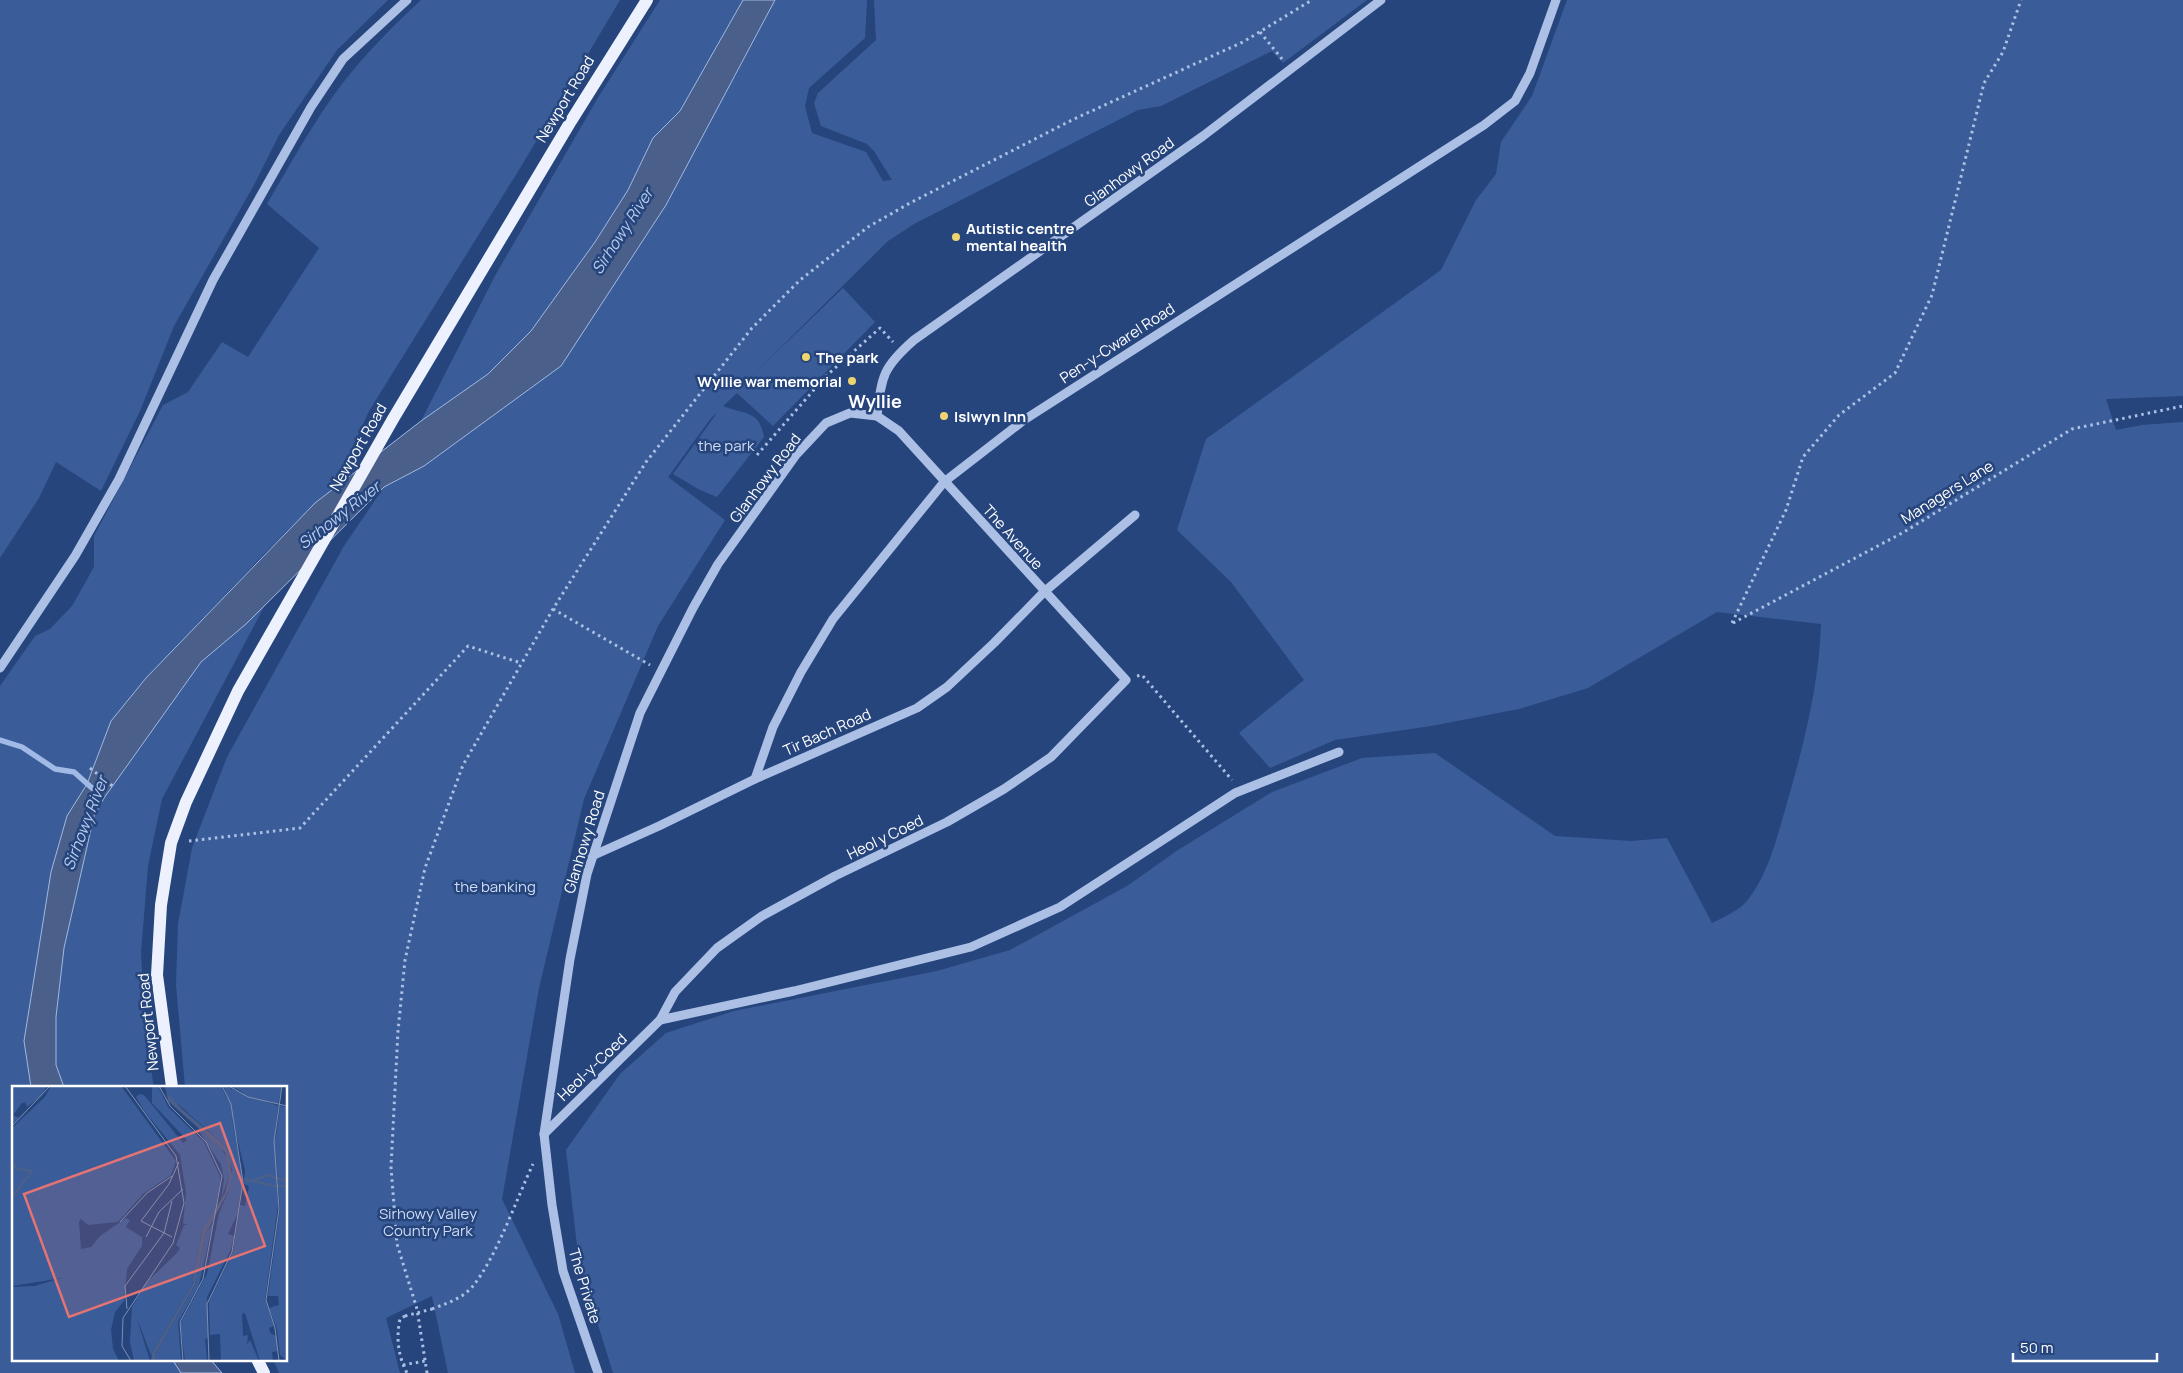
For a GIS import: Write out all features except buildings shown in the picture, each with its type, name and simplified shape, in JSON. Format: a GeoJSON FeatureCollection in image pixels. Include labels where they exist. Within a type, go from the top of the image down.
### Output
{"type":"FeatureCollection","features":[{"type":"Feature","properties":{"kind":"main road","name":"Newport Road"},"geometry":{"type":"LineString","coordinates":[[172,1086],[158,975],[160,905],[172,843],[186,802],[238,691],[393,419],[571,121],[648,0]]}},
{"type":"Feature","properties":{"kind":"main road"},"geometry":{"type":"LineString","coordinates":[[258,1360],[264,1373]]}},
{"type":"Feature","properties":{"kind":"street"},"geometry":{"type":"LineString","coordinates":[[0,668],[75,556],[119,479],[213,280],[311,107],[344,58],[408,0]]}},
{"type":"Feature","properties":{"kind":"street","name":"Glanhowy Road"},"geometry":{"type":"LineString","coordinates":[[552,1206],[544,1137],[570,959],[592,856],[640,713],[718,564],[796,455],[826,423],[850,413],[877,416],[882,381],[893,358],[914,340],[1109,204],[1381,0]]}},
{"type":"Feature","properties":{"kind":"street","name":"Pen-y-Cwarel Road"},"geometry":{"type":"LineString","coordinates":[[754,778],[773,728],[801,672],[833,619],[944,482],[1024,420],[1484,125],[1515,101],[1530,73],[1556,0]]}},
{"type":"Feature","properties":{"kind":"street","name":"The Avenue"},"geometry":{"type":"LineString","coordinates":[[877,416],[899,430],[944,482],[1126,680]]}},
{"type":"Feature","properties":{"kind":"street","name":"Tir Bach Road"},"geometry":{"type":"LineString","coordinates":[[592,856],[659,826],[754,778],[916,708],[947,687],[1044,592],[1135,515]]}},
{"type":"Feature","properties":{"kind":"street","name":"Heol y Coed"},"geometry":{"type":"LineString","coordinates":[[660,1020],[675,992],[717,948],[762,916],[835,876],[947,822],[1004,790],[1051,757],[1126,680]]}},
{"type":"Feature","properties":{"kind":"street"},"geometry":{"type":"LineString","coordinates":[[660,1020],[794,991],[971,947],[1060,907],[1241,790],[1339,752]]}},
{"type":"Feature","properties":{"kind":"street","name":"Heol-y-Coed"},"geometry":{"type":"LineString","coordinates":[[544,1137],[660,1020]]}},
{"type":"Feature","properties":{"kind":"street","name":"The Private"},"geometry":{"type":"LineString","coordinates":[[552,1206],[563,1271],[598,1373]]}},
{"type":"Feature","properties":{"kind":"path"},"geometry":{"type":"LineString","coordinates":[[427,1373],[417,1309],[397,1244],[391,1168],[398,1031],[405,960],[425,868],[463,765],[553,609],[646,462],[752,328],[800,280],[868,228],[910,203],[1074,119],[1243,42],[1312,0]]}},
{"type":"Feature","properties":{"kind":"path","name":"Managers Lane"},"geometry":{"type":"LineString","coordinates":[[2020,0],[2003,52],[1984,83],[1932,295],[1896,373],[1839,415],[1803,457],[1786,510],[1732,624],[1904,532],[2072,429],[2183,406]]}},
{"type":"Feature","properties":{"kind":"path"},"geometry":{"type":"LineString","coordinates":[[1260,32],[1291,69]]}},
{"type":"Feature","properties":{"kind":"path"},"geometry":{"type":"LineString","coordinates":[[757,455],[826,376],[880,328],[901,352]]}},
{"type":"Feature","properties":{"kind":"path"},"geometry":{"type":"LineString","coordinates":[[553,609],[661,672]]}},
{"type":"Feature","properties":{"kind":"path"},"geometry":{"type":"LineString","coordinates":[[172,843],[300,828],[468,646],[521,663]]}},
{"type":"Feature","properties":{"kind":"path"},"geometry":{"type":"LineString","coordinates":[[1142,675],[1241,790]]}},
{"type":"Feature","properties":{"kind":"path"},"geometry":{"type":"LineString","coordinates":[[90,768],[115,788]]}},
{"type":"Feature","properties":{"kind":"path"},"geometry":{"type":"LineString","coordinates":[[408,1373],[403,1365],[397,1332],[400,1319],[456,1300],[472,1286],[490,1256],[544,1137]]}},
{"type":"Feature","properties":{"kind":"path"},"geometry":{"type":"LineString","coordinates":[[403,1365],[425,1361]]}},
{"type":"Feature","properties":{"kind":"green space"},"geometry":{"type":"Polygon","coordinates":[[[0,0],[388,0],[337,50],[279,135],[254,185],[174,326],[140,411],[101,491],[56,462],[39,498],[0,558],[0,0]]]}},
{"type":"Feature","properties":{"kind":"green space"},"geometry":{"type":"Polygon","coordinates":[[[421,0],[620,0],[522,165],[369,411],[334,488],[315,503],[265,553],[146,678],[111,721],[87,784],[67,817],[51,872],[24,1041],[31,1086],[12,1086],[12,1360],[173,1360],[181,1373],[0,1373],[0,686],[35,636],[50,629],[72,606],[94,567],[94,536],[163,405],[188,392],[222,342],[248,357],[319,248],[267,204],[312,127],[342,84],[400,20],[421,0]]]}},
{"type":"Feature","properties":{"kind":"green space"},"geometry":{"type":"Polygon","coordinates":[[[660,0],[743,0],[680,111],[653,138],[628,190],[595,242],[531,331],[488,374],[421,421],[496,274],[599,96],[660,0]]]}},
{"type":"Feature","properties":{"kind":"green space"},"geometry":{"type":"Polygon","coordinates":[[[775,0],[867,0],[865,38],[809,88],[805,106],[812,133],[866,152],[883,181],[892,180],[874,151],[867,144],[821,126],[814,103],[818,93],[876,40],[874,0],[1367,0],[1283,63],[1272,51],[1161,106],[1138,110],[914,224],[888,241],[751,377],[843,288],[875,322],[773,426],[737,393],[723,406],[754,417],[762,428],[764,437],[717,497],[700,490],[673,474],[717,413],[711,418],[668,477],[725,520],[658,626],[584,799],[539,988],[502,1199],[558,1314],[575,1373],[448,1373],[432,1296],[386,1318],[400,1373],[279,1373],[273,1360],[288,1360],[288,1086],[185,1086],[176,985],[178,924],[192,848],[227,757],[344,546],[384,487],[424,466],[561,366],[734,78],[775,0]]]}},
{"type":"Feature","properties":{"kind":"green space"},"geometry":{"type":"Polygon","coordinates":[[[1567,0],[2183,0],[2183,396],[2106,399],[2116,430],[2142,425],[2183,422],[2183,1373],[613,1373],[579,1263],[566,1150],[620,1074],[666,1033],[734,1011],[937,971],[1010,950],[1127,886],[1178,850],[1272,792],[1362,758],[1435,753],[1555,836],[1631,841],[1667,838],[1712,923],[1740,908],[1755,890],[1772,854],[1799,759],[1814,692],[1821,624],[1717,612],[1588,688],[1519,709],[1431,726],[1335,740],[1270,768],[1239,733],[1304,680],[1231,582],[1177,530],[1206,439],[1441,270],[1476,200],[1496,174],[1501,142],[1532,96],[1567,0]]]}},
{"type":"Feature","properties":{"kind":"green space"},"geometry":{"type":"Polygon","coordinates":[[[265,605],[162,799],[148,866],[141,953],[146,1040],[154,1086],[64,1086],[56,1065],[56,1017],[64,948],[94,816],[104,798],[201,662],[265,605]]]}},
{"type":"Feature","properties":{"kind":"water","name":"Sirhowy River"},"geometry":{"type":"Polygon","coordinates":[[[743,0],[775,0],[666,205],[561,366],[424,466],[384,487],[246,624],[201,662],[104,798],[94,816],[64,948],[56,1017],[56,1065],[64,1086],[31,1086],[24,1041],[51,872],[67,816],[87,784],[111,721],[146,678],[315,503],[421,421],[488,374],[531,331],[595,242],[628,190],[653,138],[680,111],[743,0]]]}},
{"type":"Feature","properties":{"kind":"water"},"geometry":{"type":"Polygon","coordinates":[[[173,1360],[211,1360],[222,1373],[181,1373],[173,1360]]]}},
{"type":"Feature","properties":{"kind":"waterway","name":"Sirhowy River"},"geometry":{"type":"LineString","coordinates":[[0,740],[22,747],[55,769],[74,772],[92,788]]}},
{"type":"Feature","properties":{"kind":"place","name":"Autistic centre mental health"},"geometry":{"type":"Point","coordinates":[956,237]}},
{"type":"Feature","properties":{"kind":"place","name":"The park"},"geometry":{"type":"Point","coordinates":[806,357]}},
{"type":"Feature","properties":{"kind":"place","name":"Wyllie war memorial"},"geometry":{"type":"Point","coordinates":[852,381]}},
{"type":"Feature","properties":{"kind":"place","name":"Islwyn Inn"},"geometry":{"type":"Point","coordinates":[944,416]}},
{"type":"Feature","properties":{"kind":"district","name":"Wyllie"},"geometry":{"type":"Point","coordinates":[875,401]}},
{"type":"Feature","properties":{"kind":"park label","name":"the park"},"geometry":{"type":"Point","coordinates":[726,445]}},
{"type":"Feature","properties":{"kind":"park label","name":"the banking"},"geometry":{"type":"Point","coordinates":[495,886]}},
{"type":"Feature","properties":{"kind":"park label","name":"Sirhowy Valley Country Park"},"geometry":{"type":"Point","coordinates":[428,1222]}}]}
